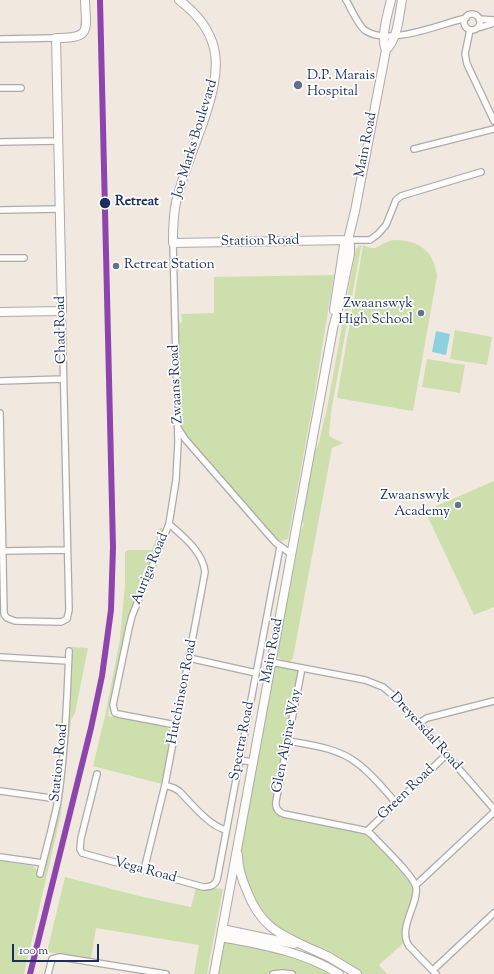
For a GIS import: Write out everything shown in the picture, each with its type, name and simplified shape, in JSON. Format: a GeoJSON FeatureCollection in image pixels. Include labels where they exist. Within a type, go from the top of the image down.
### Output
{"type":"FeatureCollection","features":[{"type":"Feature","properties":{"kind":"main road"},"geometry":{"type":"LineString","coordinates":[[56,38],[74,38],[85,31],[85,0]]}},
{"type":"Feature","properties":{"kind":"main road","name":"Joe Marks Boulevard"},"geometry":{"type":"LineString","coordinates":[[173,243],[174,217],[177,198],[211,99],[216,75],[214,48],[208,33],[198,16],[179,0]]}},
{"type":"Feature","properties":{"kind":"main road","name":"Main Road"},"geometry":{"type":"LineString","coordinates":[[386,50],[384,47],[384,36],[391,0]]}},
{"type":"Feature","properties":{"kind":"main road","name":"Main Road"},"geometry":{"type":"LineString","coordinates":[[214,974],[333,328],[334,305],[344,245],[348,240],[386,50],[394,37],[402,0]]}},
{"type":"Feature","properties":{"kind":"main road","name":"Chad Road"},"geometry":{"type":"LineString","coordinates":[[56,38],[62,311]]}},
{"type":"Feature","properties":{"kind":"main road","name":"Station Road"},"geometry":{"type":"LineString","coordinates":[[173,243],[348,240]]}},
{"type":"Feature","properties":{"kind":"main road"},"geometry":{"type":"LineString","coordinates":[[0,312],[62,311]]}},
{"type":"Feature","properties":{"kind":"main road"},"geometry":{"type":"LineString","coordinates":[[239,835],[238,859],[241,875],[250,900],[258,914],[273,929],[346,966],[357,974]]}},
{"type":"Feature","properties":{"kind":"main road"},"geometry":{"type":"LineString","coordinates":[[221,933],[289,943],[320,953]]}},
{"type":"Feature","properties":{"kind":"main road"},"geometry":{"type":"LineString","coordinates":[[221,933],[297,954],[318,962],[339,974]]}},
{"type":"Feature","properties":{"kind":"street"},"geometry":{"type":"LineString","coordinates":[[346,0],[363,28],[371,33],[384,36],[394,37],[450,23],[466,18],[472,14],[479,18],[494,20]]}},
{"type":"Feature","properties":{"kind":"street"},"geometry":{"type":"LineString","coordinates":[[466,18],[465,22],[468,28],[465,54],[467,64],[494,121]]}},
{"type":"Feature","properties":{"kind":"street"},"geometry":{"type":"LineString","coordinates":[[478,28],[480,23],[479,18]]}},
{"type":"Feature","properties":{"kind":"street"},"geometry":{"type":"LineString","coordinates":[[450,23],[474,30],[494,23]]}},
{"type":"Feature","properties":{"kind":"street"},"geometry":{"type":"LineString","coordinates":[[0,39],[56,38]]}},
{"type":"Feature","properties":{"kind":"street"},"geometry":{"type":"LineString","coordinates":[[0,88],[20,88]]}},
{"type":"Feature","properties":{"kind":"street"},"geometry":{"type":"LineString","coordinates":[[414,149],[494,129]]}},
{"type":"Feature","properties":{"kind":"street"},"geometry":{"type":"LineString","coordinates":[[0,142],[58,141]]}},
{"type":"Feature","properties":{"kind":"street"},"geometry":{"type":"LineString","coordinates":[[348,240],[370,240],[378,234],[386,225],[396,200],[401,196],[481,172]]}},
{"type":"Feature","properties":{"kind":"street"},"geometry":{"type":"LineString","coordinates":[[0,210],[60,209]]}},
{"type":"Feature","properties":{"kind":"street","name":"Zwaans Road"},"geometry":{"type":"LineString","coordinates":[[173,243],[177,426],[185,439],[267,533],[280,547],[291,554]]}},
{"type":"Feature","properties":{"kind":"street"},"geometry":{"type":"LineString","coordinates":[[0,258],[24,258]]}},
{"type":"Feature","properties":{"kind":"street","name":"Chad Road"},"geometry":{"type":"LineString","coordinates":[[3,552],[4,610],[6,617],[15,621],[55,623],[65,621],[69,610],[62,311]]}},
{"type":"Feature","properties":{"kind":"street"},"geometry":{"type":"LineString","coordinates":[[0,381],[63,379]]}},
{"type":"Feature","properties":{"kind":"street"},"geometry":{"type":"LineString","coordinates":[[0,413],[3,552],[67,550]]}},
{"type":"Feature","properties":{"kind":"street","name":"Auriga Road"},"geometry":{"type":"LineString","coordinates":[[176,726],[118,714],[114,710],[114,698],[132,616],[169,524],[177,471],[177,426]]}},
{"type":"Feature","properties":{"kind":"street","name":"Hutchinson Road"},"geometry":{"type":"LineString","coordinates":[[144,870],[165,785],[204,582],[204,566],[201,558],[169,524]]}},
{"type":"Feature","properties":{"kind":"street","name":"Spectra Road"},"geometry":{"type":"LineString","coordinates":[[212,886],[217,880],[280,547]]}},
{"type":"Feature","properties":{"kind":"street","name":"Station Road"},"geometry":{"type":"LineString","coordinates":[[40,874],[54,822],[58,799],[69,651]]}},
{"type":"Feature","properties":{"kind":"street"},"geometry":{"type":"LineString","coordinates":[[0,657],[68,661]]}},
{"type":"Feature","properties":{"kind":"street"},"geometry":{"type":"LineString","coordinates":[[189,658],[256,673]]}},
{"type":"Feature","properties":{"kind":"street","name":"Dreyersdal Road"},"geometry":{"type":"LineString","coordinates":[[271,662],[374,683],[389,692],[419,723],[494,810]]}},
{"type":"Feature","properties":{"kind":"street","name":"Glen Alpine Way"},"geometry":{"type":"LineString","coordinates":[[302,668],[276,801],[277,810],[284,814],[367,831]]}},
{"type":"Feature","properties":{"kind":"street"},"geometry":{"type":"LineString","coordinates":[[419,723],[427,718],[494,701]]}},
{"type":"Feature","properties":{"kind":"street"},"geometry":{"type":"LineString","coordinates":[[288,741],[308,744],[336,752],[357,762],[396,803]]}},
{"type":"Feature","properties":{"kind":"street","name":"Green Road"},"geometry":{"type":"LineString","coordinates":[[367,831],[446,755]]}},
{"type":"Feature","properties":{"kind":"street"},"geometry":{"type":"LineString","coordinates":[[240,760],[252,762]]}},
{"type":"Feature","properties":{"kind":"street","name":"Vega Road"},"geometry":{"type":"LineString","coordinates":[[96,774],[80,838],[80,849],[82,853],[203,887],[212,886]]}},
{"type":"Feature","properties":{"kind":"street"},"geometry":{"type":"LineString","coordinates":[[165,785],[178,791],[217,827],[226,830]]}},
{"type":"Feature","properties":{"kind":"street"},"geometry":{"type":"LineString","coordinates":[[0,791],[58,799]]}},
{"type":"Feature","properties":{"kind":"street"},"geometry":{"type":"LineString","coordinates":[[416,885],[494,810]]}},
{"type":"Feature","properties":{"kind":"street"},"geometry":{"type":"LineString","coordinates":[[367,831],[409,875],[416,885],[405,937],[409,946],[435,972],[494,913]]}},
{"type":"Feature","properties":{"kind":"street"},"geometry":{"type":"LineString","coordinates":[[0,857],[43,863]]}},
{"type":"Feature","properties":{"kind":"street"},"geometry":{"type":"LineString","coordinates":[[48,974],[52,959],[56,957],[66,957],[166,974]]}},
{"type":"Feature","properties":{"kind":"street"},"geometry":{"type":"LineString","coordinates":[[273,974],[282,972],[292,974]]}},
{"type":"Feature","properties":{"kind":"green space"},"geometry":{"type":"Polygon","coordinates":[[[394,240],[411,242],[424,249],[429,254],[435,267],[437,276],[413,411],[337,398],[363,246],[375,248],[388,241],[394,240]]]}},
{"type":"Feature","properties":{"kind":"green space"},"geometry":{"type":"Polygon","coordinates":[[[363,246],[361,247],[331,412],[329,436],[343,443],[332,448],[293,658],[289,662],[280,659],[277,654],[301,531],[304,524],[302,523],[314,452],[319,443],[326,414],[356,249],[363,246]]]}},
{"type":"Feature","properties":{"kind":"green space"},"geometry":{"type":"Polygon","coordinates":[[[334,275],[312,409],[288,539],[281,541],[276,539],[182,430],[180,423],[178,323],[182,322],[181,314],[214,313],[214,277],[334,275]]]}},
{"type":"Feature","properties":{"kind":"green space"},"geometry":{"type":"Polygon","coordinates":[[[455,330],[492,337],[487,365],[450,359],[455,330]]]}},
{"type":"Feature","properties":{"kind":"green space"},"geometry":{"type":"Polygon","coordinates":[[[427,359],[465,365],[460,393],[422,387],[427,359]]]}},
{"type":"Feature","properties":{"kind":"green space"},"geometry":{"type":"Polygon","coordinates":[[[494,481],[494,607],[474,615],[425,511],[494,481]]]}},
{"type":"Feature","properties":{"kind":"green space"},"geometry":{"type":"Polygon","coordinates":[[[160,528],[164,529],[162,536],[128,619],[108,716],[164,726],[170,730],[171,736],[162,784],[93,766],[105,716],[120,639],[125,584],[125,552],[128,550],[152,550],[160,528]]]}},
{"type":"Feature","properties":{"kind":"green space"},"geometry":{"type":"Polygon","coordinates":[[[72,647],[88,648],[75,713],[71,720],[61,814],[24,974],[0,974],[0,861],[33,866],[37,870],[37,874],[43,875],[62,790],[72,647]]]}},
{"type":"Feature","properties":{"kind":"green space"},"geometry":{"type":"Polygon","coordinates":[[[271,662],[302,668],[277,810],[367,831],[416,885],[406,928],[406,941],[379,965],[387,974],[357,974],[262,920],[238,859],[271,662]]]}},
{"type":"Feature","properties":{"kind":"green space"},"geometry":{"type":"Polygon","coordinates":[[[65,877],[139,896],[191,907],[196,888],[206,891],[215,888],[223,889],[207,974],[194,974],[199,945],[96,928],[91,959],[47,952],[65,877]]]}},
{"type":"Feature","properties":{"kind":"green space"},"geometry":{"type":"Polygon","coordinates":[[[221,937],[265,946],[339,974],[214,974],[221,937]]]}},
{"type":"Feature","properties":{"kind":"water"},"geometry":{"type":"Polygon","coordinates":[[[436,331],[450,334],[446,355],[432,352],[436,331]]]}},
{"type":"Feature","properties":{"kind":"transit line"},"geometry":{"type":"LineString","coordinates":[[30,974],[91,728],[102,676],[111,610],[113,547],[100,0]]}},
{"type":"Feature","properties":{"kind":"place","name":"D.P. Marais Hospital"},"geometry":{"type":"Point","coordinates":[298,85]}},
{"type":"Feature","properties":{"kind":"place","name":"Retreat"},"geometry":{"type":"Point","coordinates":[105,203]}},
{"type":"Feature","properties":{"kind":"place","name":"Retreat Station"},"geometry":{"type":"Point","coordinates":[116,266]}},
{"type":"Feature","properties":{"kind":"place","name":"Zwaanswyk High School"},"geometry":{"type":"Point","coordinates":[421,313]}},
{"type":"Feature","properties":{"kind":"place","name":"Zwaanswyk Academy"},"geometry":{"type":"Point","coordinates":[458,505]}}]}
